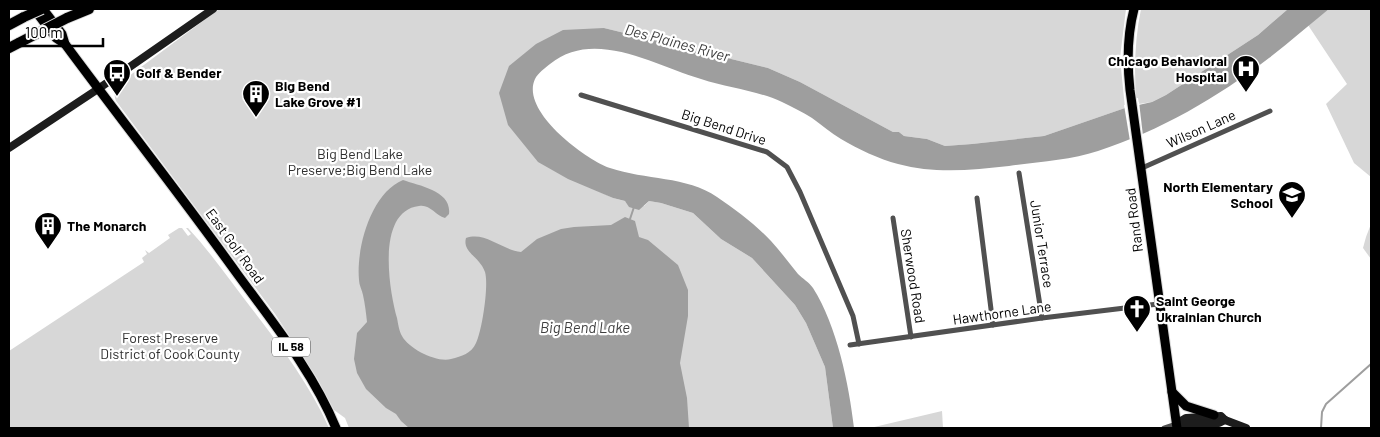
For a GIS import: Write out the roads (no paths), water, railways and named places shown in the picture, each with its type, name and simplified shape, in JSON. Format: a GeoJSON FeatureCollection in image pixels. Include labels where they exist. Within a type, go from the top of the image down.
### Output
{"type":"FeatureCollection","features":[{"type":"Feature","properties":{"kind":"highway"},"geometry":{"type":"LineString","coordinates":[[9,25],[42,9]]}},
{"type":"Feature","properties":{"kind":"highway"},"geometry":{"type":"LineString","coordinates":[[9,48],[67,18],[89,9]]}},
{"type":"Feature","properties":{"kind":"main road","name":"IL 58"},"geometry":{"type":"LineString","coordinates":[[34,9],[56,38],[65,44],[98,88]]}},
{"type":"Feature","properties":{"kind":"main road","name":"IL 58"},"geometry":{"type":"LineString","coordinates":[[42,9],[62,34],[65,44]]}},
{"type":"Feature","properties":{"kind":"main road","name":"Rand Road"},"geometry":{"type":"LineString","coordinates":[[1134,9],[1130,27],[1128,66],[1131,100],[1142,168],[1158,304],[1177,426]]}},
{"type":"Feature","properties":{"kind":"main road","name":"East Golf Road"},"geometry":{"type":"LineString","coordinates":[[98,88],[291,346],[316,387],[336,428]]}},
{"type":"Feature","properties":{"kind":"main road"},"geometry":{"type":"LineString","coordinates":[[1171,390],[1186,406],[1214,415]]}},
{"type":"Feature","properties":{"kind":"street"},"geometry":{"type":"LineString","coordinates":[[9,148],[213,9]]}},
{"type":"Feature","properties":{"kind":"street","name":"Big Bend Drive"},"geometry":{"type":"LineString","coordinates":[[581,95],[768,152],[787,167],[800,192],[854,316],[859,344]]}},
{"type":"Feature","properties":{"kind":"street","name":"Wilson Lane"},"geometry":{"type":"LineString","coordinates":[[1142,168],[1270,111]]}},
{"type":"Feature","properties":{"kind":"street","name":"Junior Terrace"},"geometry":{"type":"LineString","coordinates":[[1019,173],[1042,318]]}},
{"type":"Feature","properties":{"kind":"street"},"geometry":{"type":"LineString","coordinates":[[977,198],[993,325]]}},
{"type":"Feature","properties":{"kind":"street","name":"Sherwood Road"},"geometry":{"type":"LineString","coordinates":[[893,218],[911,338]]}},
{"type":"Feature","properties":{"kind":"street","name":"Hawthorne Lane"},"geometry":{"type":"LineString","coordinates":[[850,345],[1158,304]]}},
{"type":"Feature","properties":{"kind":"street"},"geometry":{"type":"LineString","coordinates":[[1177,426],[1186,418],[1214,415],[1221,416],[1225,420],[1246,428]]}},
{"type":"Feature","properties":{"kind":"street"},"geometry":{"type":"LineString","coordinates":[[1164,428],[1219,423],[1225,420]]}},
{"type":"Feature","properties":{"kind":"water"},"geometry":{"type":"Polygon","coordinates":[[[1288,9],[1329,9],[1250,72],[1188,112],[1144,134],[1088,154],[981,169],[926,169],[891,162],[848,143],[809,116],[782,102],[701,79],[624,53],[605,49],[586,49],[567,54],[550,64],[540,73],[535,79],[533,92],[537,105],[546,119],[571,144],[599,163],[610,168],[693,185],[717,197],[746,218],[765,235],[798,274],[811,286],[829,320],[841,356],[854,428],[833,428],[825,367],[806,323],[795,305],[752,258],[721,239],[693,213],[649,201],[639,210],[629,207],[625,201],[613,198],[568,179],[538,162],[508,125],[499,93],[509,66],[536,44],[563,30],[604,28],[768,68],[800,82],[893,132],[899,132],[904,136],[927,139],[945,146],[972,144],[1044,136],[1125,108],[1152,102],[1166,95],[1258,35],[1288,9]]]}},
{"type":"Feature","properties":{"kind":"water","name":"Big Bend Lake"},"geometry":{"type":"Polygon","coordinates":[[[403,180],[434,191],[449,206],[449,214],[445,218],[423,206],[405,211],[396,222],[391,236],[389,253],[391,289],[401,334],[411,346],[424,354],[438,359],[451,359],[469,352],[474,347],[481,329],[486,278],[483,267],[469,251],[465,243],[466,238],[480,237],[521,252],[537,239],[561,229],[611,225],[625,217],[635,221],[639,237],[648,240],[678,265],[688,290],[688,316],[680,363],[687,398],[689,428],[409,428],[396,414],[386,408],[366,389],[357,373],[354,359],[357,333],[367,322],[364,298],[359,284],[360,253],[363,238],[374,209],[382,197],[403,180]]]}},
{"type":"Feature","properties":{"kind":"waterway"},"geometry":{"type":"LineString","coordinates":[[630,219],[634,207]]}},
{"type":"Feature","properties":{"kind":"waterway"},"geometry":{"type":"LineString","coordinates":[[1321,428],[1322,412],[1326,404],[1371,364]]}},
{"type":"Feature","properties":{"kind":"place","name":"Chicago Behavioral Hospital"},"geometry":{"type":"Point","coordinates":[1246,93]}},
{"type":"Feature","properties":{"kind":"place","name":"Golf & Bender"},"geometry":{"type":"Point","coordinates":[117,97]}},
{"type":"Feature","properties":{"kind":"place","name":"Big Bend Lake Grove #1"},"geometry":{"type":"Point","coordinates":[256,118]}},
{"type":"Feature","properties":{"kind":"place","name":"North Elementary School"},"geometry":{"type":"Point","coordinates":[1292,219]}},
{"type":"Feature","properties":{"kind":"place","name":"The Monarch"},"geometry":{"type":"Point","coordinates":[48,250]}},
{"type":"Feature","properties":{"kind":"place","name":"Saint George Ukrainian Church"},"geometry":{"type":"Point","coordinates":[1137,333]}},
{"type":"Feature","properties":{"kind":"water label","name":"Des Plaines River"},"geometry":{"type":"Point","coordinates":[677,43]}},
{"type":"Feature","properties":{"kind":"park label","name":"Big Bend Lake Preserve;Big Bend Lake"},"geometry":{"type":"Point","coordinates":[360,162]}},
{"type":"Feature","properties":{"kind":"park label","name":"Forest Preserve District of Cook County"},"geometry":{"type":"Point","coordinates":[170,346]}}]}
